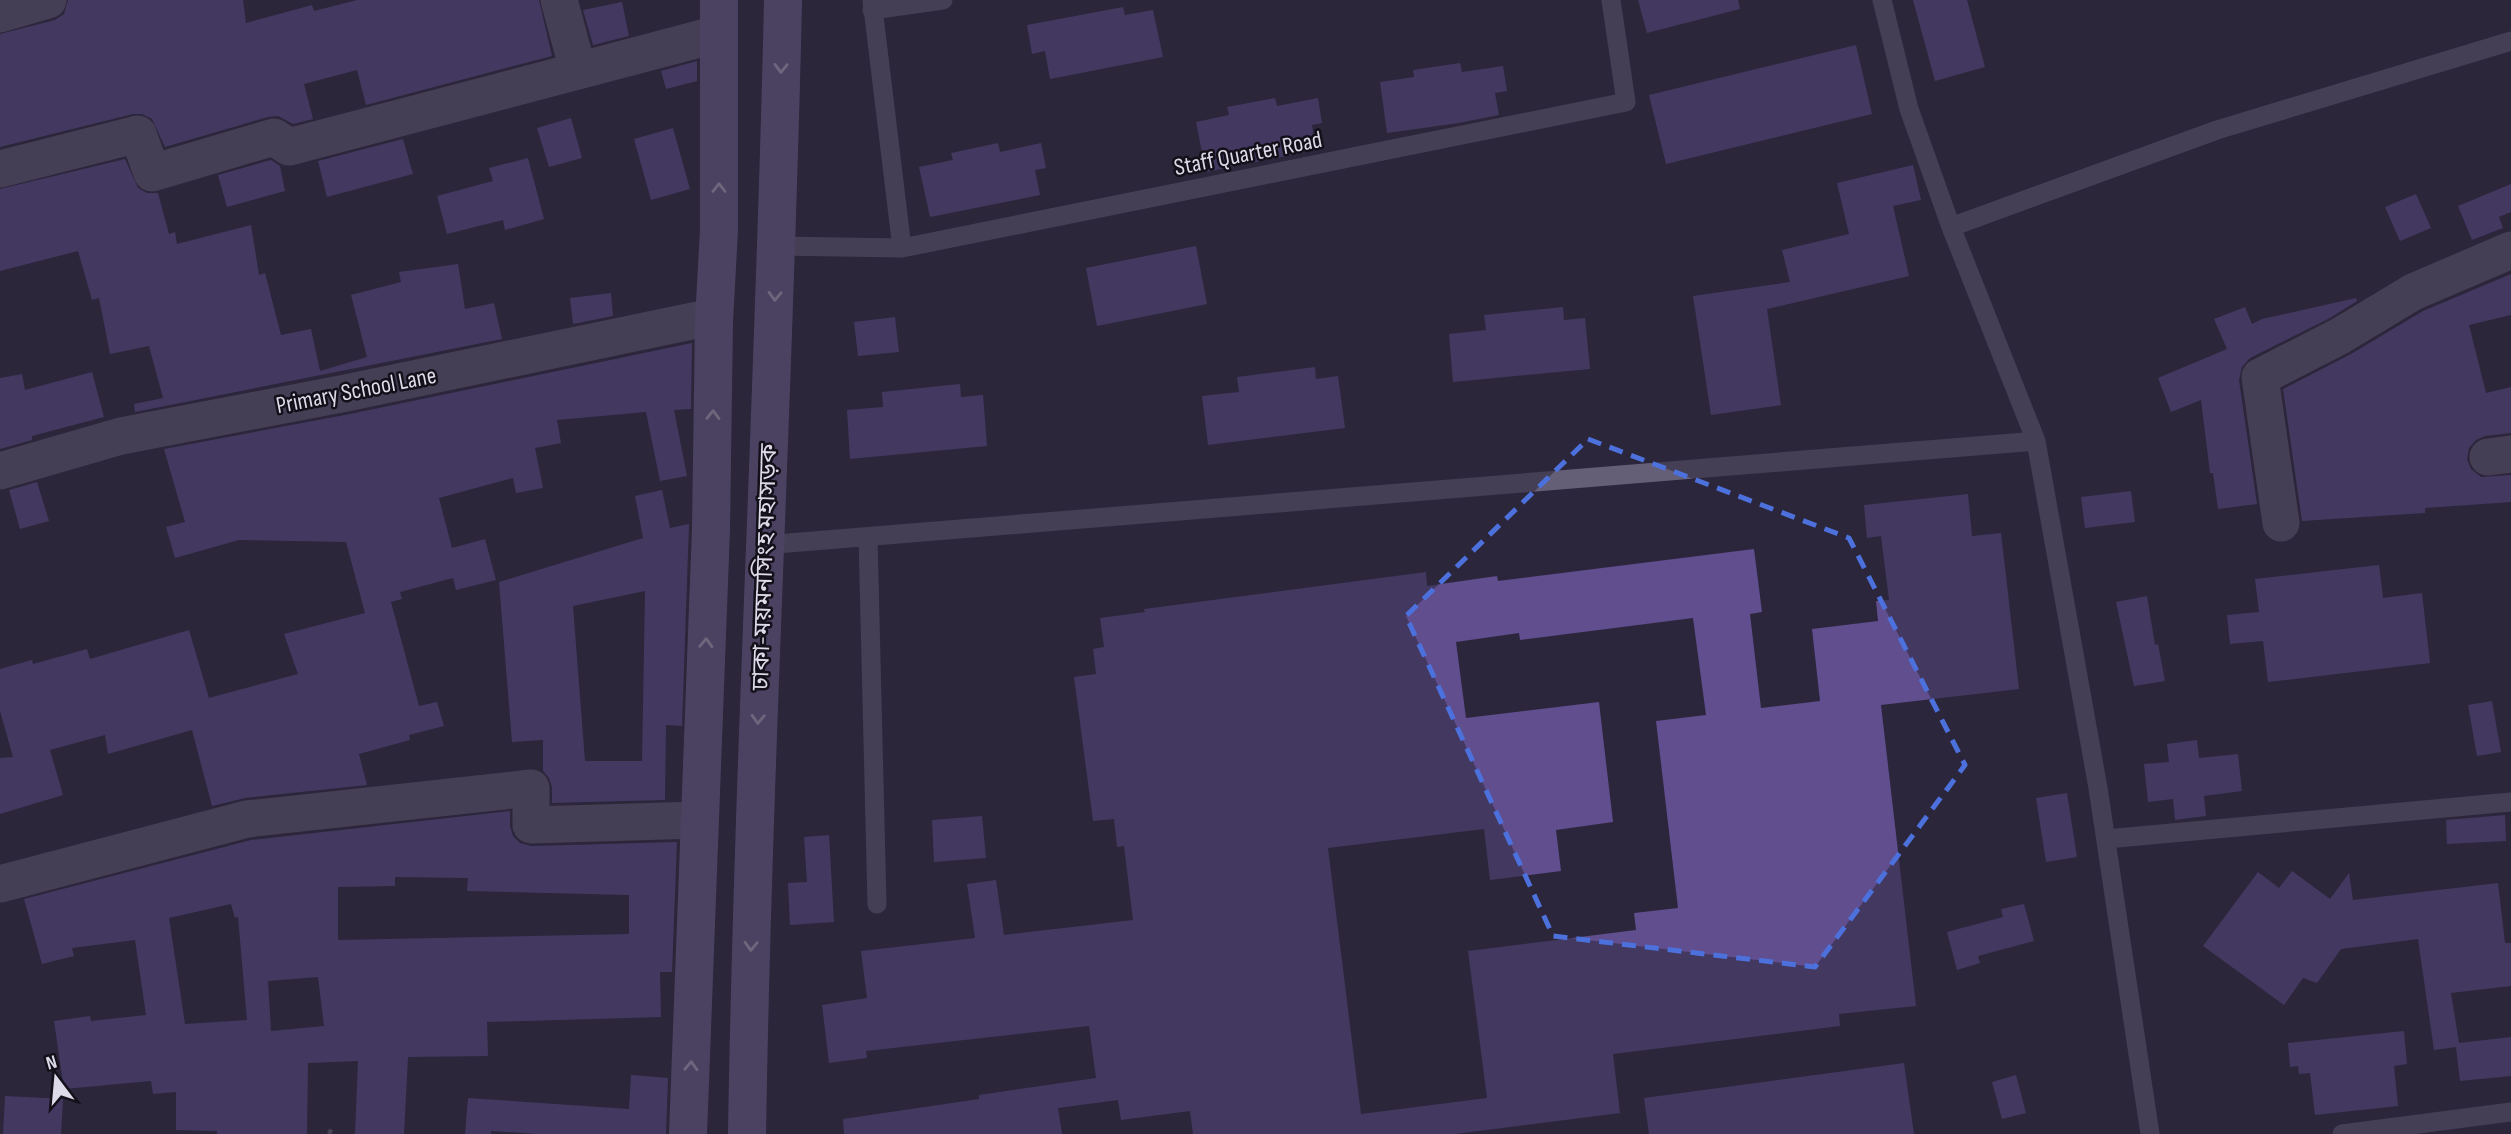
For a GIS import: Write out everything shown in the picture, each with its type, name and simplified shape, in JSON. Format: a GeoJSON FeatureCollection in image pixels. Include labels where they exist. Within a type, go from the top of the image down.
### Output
{"type":"FeatureCollection","features":[{"type":"Feature","properties":{"kind":"main road","name":"ঢাকা-ময়মনসিংহ মহাসড়ক"},"geometry":{"type":"LineString","coordinates":[[747,1134],[750,971],[777,246],[783,0]]}},
{"type":"Feature","properties":{"kind":"main road"},"geometry":{"type":"LineString","coordinates":[[688,1134],[711,528],[719,230],[718,17]]}},
{"type":"Feature","properties":{"kind":"street"},"geometry":{"type":"LineString","coordinates":[[0,14],[48,0]]}},
{"type":"Feature","properties":{"kind":"street"},"geometry":{"type":"LineString","coordinates":[[558,0],[578,70]]}},
{"type":"Feature","properties":{"kind":"street"},"geometry":{"type":"LineString","coordinates":[[0,169],[138,134],[152,173],[274,137],[289,146],[578,70],[718,17]]}},
{"type":"Feature","properties":{"kind":"street"},"geometry":{"type":"LineString","coordinates":[[2281,523],[2260,377],[2340,336],[2413,292],[2511,250]]}},
{"type":"Feature","properties":{"kind":"street","name":"Primary School Lane"},"geometry":{"type":"LineString","coordinates":[[0,471],[121,436],[697,320],[715,321]]}},
{"type":"Feature","properties":{"kind":"street"},"geometry":{"type":"LineString","coordinates":[[0,884],[247,819],[531,788],[531,825],[699,820]]}},
{"type":"Feature","properties":{"kind":"lane"},"geometry":{"type":"LineString","coordinates":[[902,248],[872,5],[943,0]]}},
{"type":"Feature","properties":{"kind":"lane","name":"Staff Quarter Road"},"geometry":{"type":"LineString","coordinates":[[777,246],[902,248],[1626,102],[1611,0]]}},
{"type":"Feature","properties":{"kind":"lane"},"geometry":{"type":"LineString","coordinates":[[1882,0],[1909,109],[1951,226],[2036,441],[2106,839],[2150,1134]]}},
{"type":"Feature","properties":{"kind":"lane"},"geometry":{"type":"LineString","coordinates":[[1951,226],[2217,130],[2511,41]]}},
{"type":"Feature","properties":{"kind":"lane"},"geometry":{"type":"LineString","coordinates":[[764,545],[2036,441]]}},
{"type":"Feature","properties":{"kind":"lane"},"geometry":{"type":"LineString","coordinates":[[868,537],[877,904]]}},
{"type":"Feature","properties":{"kind":"lane"},"geometry":{"type":"LineString","coordinates":[[2106,839],[2511,802]]}},
{"type":"Feature","properties":{"kind":"lane"},"geometry":{"type":"LineString","coordinates":[[2342,1134],[2511,1112]]}},
{"type":"Feature","properties":{"kind":"path"},"geometry":{"type":"LineString","coordinates":[[329,1134],[332,1128]]}},
{"type":"Feature","properties":{"kind":"highlighted area"},"geometry":{"type":"Polygon","coordinates":[[[1588,439],[1849,538],[1965,765],[1815,967],[1553,936],[1406,616],[1588,439]]]}},
{"type":"Feature","properties":{"kind":"building"},"geometry":{"type":"Polygon","coordinates":[[[68,0],[243,0],[246,23],[312,5],[314,11],[357,0],[539,0],[552,56],[366,105],[357,70],[304,84],[313,119],[293,124],[278,116],[268,117],[165,147],[152,119],[142,114],[133,114],[0,147],[0,34],[55,20],[64,14],[68,0]]]}},
{"type":"Feature","properties":{"kind":"building"},"geometry":{"type":"Polygon","coordinates":[[[1638,0],[1738,0],[1740,9],[1647,33],[1638,0]]]}},
{"type":"Feature","properties":{"kind":"building"},"geometry":{"type":"Polygon","coordinates":[[[1913,0],[1967,0],[1985,67],[1935,81],[1913,0]]]}},
{"type":"Feature","properties":{"kind":"building"},"geometry":{"type":"Polygon","coordinates":[[[622,2],[629,36],[593,45],[583,10],[622,2]]]}},
{"type":"Feature","properties":{"kind":"building"},"geometry":{"type":"Polygon","coordinates":[[[1123,7],[1125,15],[1153,10],[1163,57],[1050,79],[1045,51],[1032,54],[1027,25],[1123,7]]]}},
{"type":"Feature","properties":{"kind":"building"},"geometry":{"type":"Polygon","coordinates":[[[1856,45],[1872,114],[1666,164],[1649,95],[1856,45]]]}},
{"type":"Feature","properties":{"kind":"building"},"geometry":{"type":"Polygon","coordinates":[[[697,61],[697,81],[666,89],[661,71],[697,61]]]}},
{"type":"Feature","properties":{"kind":"building"},"geometry":{"type":"Polygon","coordinates":[[[1460,63],[1462,72],[1503,66],[1507,91],[1495,93],[1499,115],[1387,133],[1380,82],[1414,77],[1413,70],[1460,63]]]}},
{"type":"Feature","properties":{"kind":"building"},"geometry":{"type":"Polygon","coordinates":[[[1275,98],[1277,106],[1318,98],[1322,123],[1312,125],[1316,150],[1206,172],[1196,122],[1229,115],[1227,107],[1275,98]]]}},
{"type":"Feature","properties":{"kind":"building"},"geometry":{"type":"Polygon","coordinates":[[[571,118],[582,158],[549,167],[537,128],[571,118]]]}},
{"type":"Feature","properties":{"kind":"building"},"geometry":{"type":"Polygon","coordinates":[[[673,128],[690,189],[651,200],[634,139],[673,128]]]}},
{"type":"Feature","properties":{"kind":"building"},"geometry":{"type":"Polygon","coordinates":[[[403,139],[413,174],[327,197],[318,161],[403,139]]]}},
{"type":"Feature","properties":{"kind":"building"},"geometry":{"type":"Polygon","coordinates":[[[998,143],[1000,152],[1041,143],[1046,168],[1035,170],[1040,195],[930,217],[919,167],[953,160],[951,153],[998,143]]]}},
{"type":"Feature","properties":{"kind":"building"},"geometry":{"type":"Polygon","coordinates":[[[528,158],[544,219],[505,230],[503,220],[447,234],[437,196],[493,181],[489,168],[528,158]]]}},
{"type":"Feature","properties":{"kind":"building"},"geometry":{"type":"Polygon","coordinates":[[[125,159],[138,188],[147,193],[158,193],[169,234],[175,232],[177,244],[251,225],[259,275],[265,273],[281,335],[311,329],[320,371],[367,357],[351,295],[401,282],[399,272],[458,264],[465,309],[494,303],[502,339],[135,412],[134,404],[163,398],[149,346],[110,354],[99,298],[92,300],[78,251],[0,271],[0,189],[125,159]]]}},
{"type":"Feature","properties":{"kind":"building"},"geometry":{"type":"Polygon","coordinates":[[[271,160],[280,166],[285,191],[227,207],[218,175],[271,160]]]}},
{"type":"Feature","properties":{"kind":"building"},"geometry":{"type":"Polygon","coordinates":[[[1913,165],[1921,200],[1893,206],[1909,276],[1767,309],[1781,405],[1711,415],[1693,296],[1790,282],[1782,250],[1849,234],[1837,183],[1913,165]]]}},
{"type":"Feature","properties":{"kind":"building"},"geometry":{"type":"Polygon","coordinates":[[[2511,184],[2511,212],[2499,217],[2503,228],[2472,240],[2458,206],[2511,184]]]}},
{"type":"Feature","properties":{"kind":"building"},"geometry":{"type":"Polygon","coordinates":[[[2416,194],[2431,228],[2400,241],[2385,207],[2416,194]]]}},
{"type":"Feature","properties":{"kind":"building"},"geometry":{"type":"Polygon","coordinates":[[[1196,246],[1207,304],[1097,326],[1086,268],[1196,246]]]}},
{"type":"Feature","properties":{"kind":"building"},"geometry":{"type":"Polygon","coordinates":[[[2511,274],[2511,315],[2469,325],[2486,393],[2511,387],[2511,433],[2485,436],[2476,440],[2469,448],[2467,459],[2471,469],[2481,477],[2511,475],[2511,502],[2425,508],[2425,513],[2302,521],[2283,389],[2351,354],[2423,311],[2511,274]]]}},
{"type":"Feature","properties":{"kind":"building"},"geometry":{"type":"Polygon","coordinates":[[[611,293],[613,316],[573,324],[570,298],[611,293]]]}},
{"type":"Feature","properties":{"kind":"building"},"geometry":{"type":"Polygon","coordinates":[[[2356,298],[2357,301],[2330,318],[2250,358],[2242,367],[2239,380],[2257,504],[2218,509],[2213,473],[2210,473],[2201,400],[2171,412],[2158,378],[2227,349],[2214,319],[2245,307],[2252,324],[2262,319],[2356,298]]]}},
{"type":"Feature","properties":{"kind":"building"},"geometry":{"type":"Polygon","coordinates":[[[1563,307],[1564,320],[1585,318],[1590,369],[1453,382],[1449,334],[1486,330],[1484,315],[1563,307]]]}},
{"type":"Feature","properties":{"kind":"building"},"geometry":{"type":"Polygon","coordinates":[[[895,317],[899,352],[858,356],[854,322],[895,317]]]}},
{"type":"Feature","properties":{"kind":"building"},"geometry":{"type":"Polygon","coordinates":[[[692,343],[691,409],[674,410],[687,476],[660,481],[646,412],[557,420],[561,443],[535,448],[543,488],[516,493],[513,478],[439,498],[452,548],[485,539],[496,580],[456,590],[453,578],[400,592],[402,599],[391,602],[419,706],[437,702],[444,726],[409,735],[410,740],[359,754],[367,785],[245,798],[212,806],[192,730],[108,754],[105,735],[50,750],[63,795],[0,814],[0,758],[13,757],[0,711],[0,669],[32,660],[33,664],[87,649],[90,659],[189,630],[209,698],[298,674],[284,634],[365,613],[346,542],[239,540],[175,558],[166,527],[185,522],[164,449],[350,414],[692,343]]]}},
{"type":"Feature","properties":{"kind":"building"},"geometry":{"type":"Polygon","coordinates":[[[1315,367],[1316,379],[1338,376],[1345,428],[1208,445],[1202,396],[1239,392],[1237,377],[1315,367]]]}},
{"type":"Feature","properties":{"kind":"building"},"geometry":{"type":"Polygon","coordinates":[[[92,372],[104,417],[32,436],[32,440],[0,449],[0,378],[22,374],[25,390],[92,372]]]}},
{"type":"Feature","properties":{"kind":"building"},"geometry":{"type":"Polygon","coordinates":[[[960,384],[961,397],[983,395],[987,446],[850,459],[847,410],[883,407],[882,392],[960,384]]]}},
{"type":"Feature","properties":{"kind":"building"},"geometry":{"type":"Polygon","coordinates":[[[37,482],[49,521],[20,529],[9,490],[37,482]]]}},
{"type":"Feature","properties":{"kind":"building"},"geometry":{"type":"Polygon","coordinates":[[[662,490],[670,528],[689,524],[682,726],[666,725],[665,800],[552,803],[552,787],[543,771],[543,740],[512,742],[499,582],[643,538],[635,496],[662,490]],[[645,591],[573,606],[585,761],[642,761],[645,591]]]}},
{"type":"Feature","properties":{"kind":"building"},"geometry":{"type":"Polygon","coordinates":[[[2131,491],[2135,522],[2085,528],[2081,497],[2131,491]]]}},
{"type":"Feature","properties":{"kind":"building"},"geometry":{"type":"Polygon","coordinates":[[[1968,494],[1972,536],[2001,533],[2019,689],[1881,705],[1916,1006],[1839,1014],[1840,1026],[1613,1054],[1620,1113],[1455,1134],[1193,1134],[1190,1111],[1121,1120],[1118,1100],[1058,1108],[1062,1134],[844,1134],[843,1119],[1096,1078],[1089,1026],[866,1051],[867,1058],[829,1063],[822,1005],[867,998],[861,951],[975,938],[967,884],[996,880],[1004,935],[1133,920],[1124,846],[1117,847],[1114,819],[1093,821],[1074,677],[1096,674],[1093,649],[1104,647],[1100,618],[1145,612],[1144,609],[1426,572],[1427,586],[1497,576],[1498,581],[1754,549],[1762,612],[1750,614],[1761,708],[1820,701],[1812,629],[1878,621],[1876,601],[1889,600],[1881,536],[1867,538],[1864,505],[1968,494]],[[1693,618],[1520,640],[1519,633],[1456,642],[1466,718],[1599,702],[1613,822],[1556,830],[1561,871],[1490,880],[1484,829],[1328,848],[1361,1114],[1487,1098],[1468,951],[1636,930],[1634,913],[1678,908],[1656,721],[1706,715],[1693,618]]]}},
{"type":"Feature","properties":{"kind":"building"},"geometry":{"type":"Polygon","coordinates":[[[2379,565],[2383,598],[2422,593],[2430,663],[2268,682],[2263,641],[2230,644],[2227,615],[2259,612],[2255,579],[2379,565]]]}},
{"type":"Feature","properties":{"kind":"building"},"geometry":{"type":"Polygon","coordinates":[[[2147,596],[2155,645],[2158,644],[2165,681],[2134,686],[2116,602],[2147,596]]]}},
{"type":"Feature","properties":{"kind":"building"},"geometry":{"type":"Polygon","coordinates":[[[2492,701],[2501,752],[2477,756],[2468,705],[2492,701]]]}},
{"type":"Feature","properties":{"kind":"building"},"geometry":{"type":"Polygon","coordinates":[[[2197,740],[2199,758],[2238,754],[2242,791],[2204,796],[2206,816],[2175,820],[2173,799],[2148,802],[2144,764],[2169,762],[2167,744],[2197,740]]]}},
{"type":"Feature","properties":{"kind":"building"},"geometry":{"type":"Polygon","coordinates":[[[2067,793],[2077,857],[2046,862],[2036,798],[2067,793]]]}},
{"type":"Feature","properties":{"kind":"building"},"geometry":{"type":"Polygon","coordinates":[[[510,811],[513,836],[520,843],[531,846],[677,842],[672,972],[660,972],[661,1017],[487,1022],[488,1056],[408,1057],[404,1134],[355,1134],[358,1061],[308,1063],[307,1134],[217,1134],[217,1131],[176,1130],[176,1092],[153,1094],[151,1081],[64,1089],[54,1021],[90,1016],[91,1021],[146,1015],[135,940],[72,948],[74,956],[42,964],[24,899],[251,840],[510,811]],[[395,877],[395,886],[338,887],[338,940],[629,934],[629,895],[467,891],[468,878],[395,877]],[[231,904],[169,918],[185,1024],[247,1020],[238,917],[235,918],[231,904]],[[318,977],[268,981],[271,1031],[324,1026],[318,977]]]}},
{"type":"Feature","properties":{"kind":"building"},"geometry":{"type":"Polygon","coordinates":[[[2505,815],[2506,841],[2447,844],[2446,820],[2505,815]]]}},
{"type":"Feature","properties":{"kind":"building"},"geometry":{"type":"Polygon","coordinates":[[[982,816],[986,858],[934,862],[932,820],[982,816]]]}},
{"type":"Feature","properties":{"kind":"building"},"geometry":{"type":"Polygon","coordinates":[[[829,835],[834,922],[790,925],[788,883],[807,882],[804,837],[829,835]]]}},
{"type":"Feature","properties":{"kind":"building"},"geometry":{"type":"Polygon","coordinates":[[[2292,871],[2330,899],[2349,873],[2353,900],[2498,883],[2505,943],[2511,943],[2511,986],[2451,993],[2459,1043],[2511,1037],[2511,1076],[2460,1081],[2456,1047],[2434,1050],[2418,939],[2341,949],[2317,983],[2303,978],[2284,1005],[2203,946],[2258,872],[2279,888],[2292,871]]]}},
{"type":"Feature","properties":{"kind":"building"},"geometry":{"type":"Polygon","coordinates":[[[2024,904],[2034,941],[1978,956],[1980,963],[1957,970],[1947,932],[2003,917],[2001,909],[2024,904]]]}},
{"type":"Feature","properties":{"kind":"building"},"geometry":{"type":"Polygon","coordinates":[[[2404,1031],[2407,1064],[2394,1066],[2398,1106],[2315,1115],[2310,1073],[2299,1074],[2298,1066],[2290,1067],[2288,1043],[2404,1031]]]}},
{"type":"Feature","properties":{"kind":"building"},"geometry":{"type":"Polygon","coordinates":[[[1904,1063],[1914,1134],[1649,1134],[1644,1098],[1904,1063]]]}},
{"type":"Feature","properties":{"kind":"building"},"geometry":{"type":"Polygon","coordinates":[[[631,1075],[668,1078],[666,1134],[538,1134],[491,1131],[491,1134],[465,1134],[468,1098],[629,1109],[631,1075]]]}},
{"type":"Feature","properties":{"kind":"building"},"geometry":{"type":"Polygon","coordinates":[[[2016,1075],[2026,1113],[2002,1119],[1992,1082],[2016,1075]]]}},
{"type":"Feature","properties":{"kind":"building"},"geometry":{"type":"Polygon","coordinates":[[[5,1096],[63,1099],[61,1134],[3,1134],[5,1096]]]}}]}
